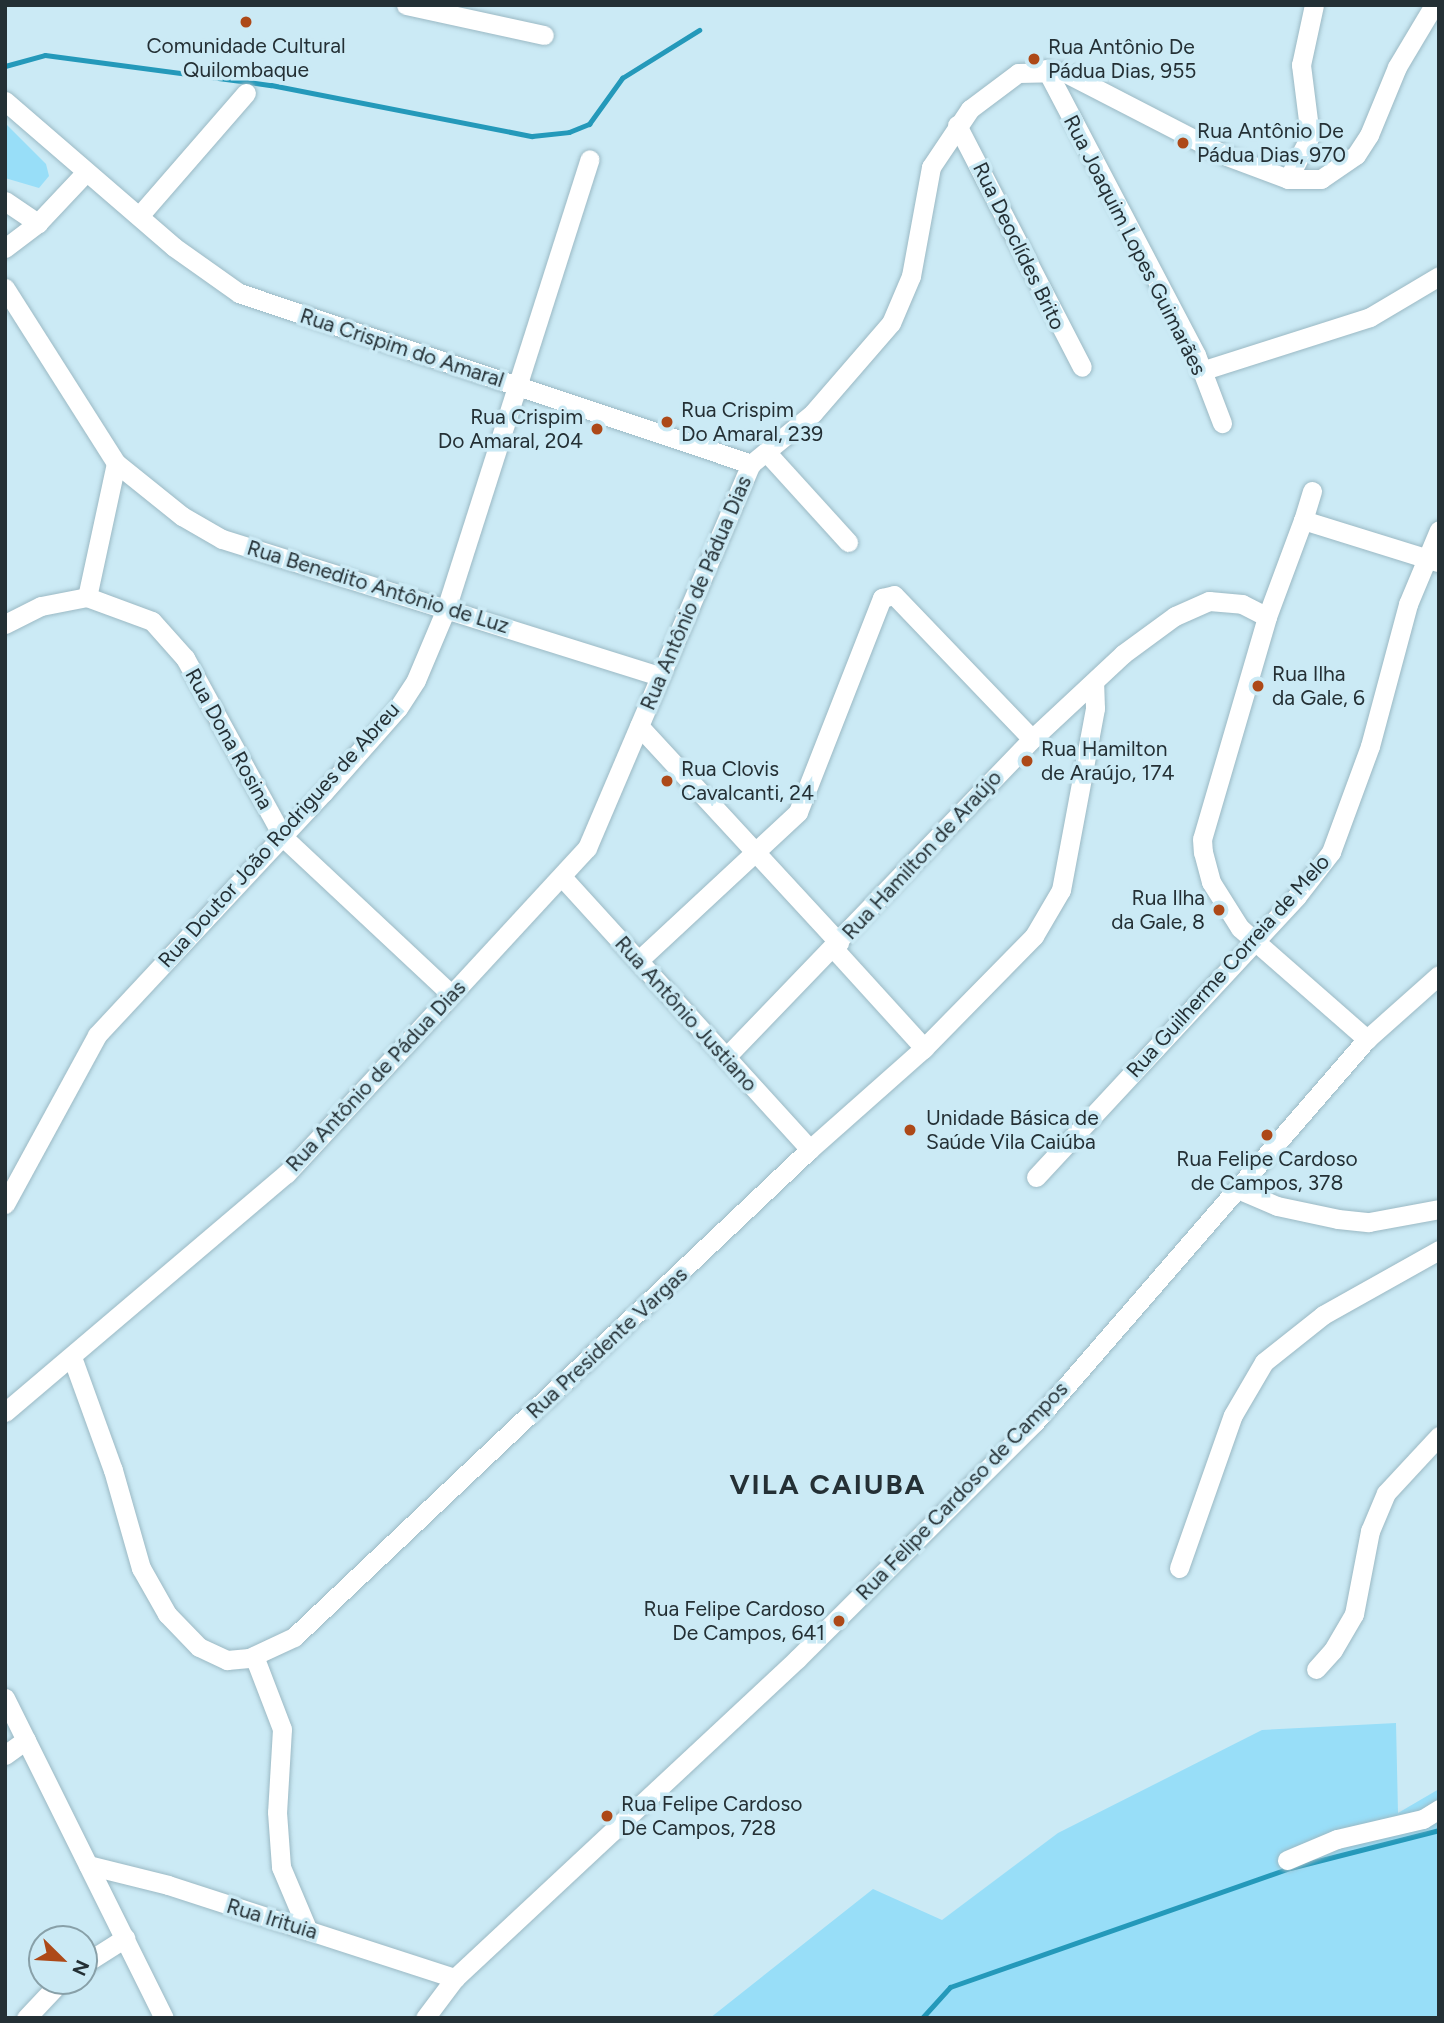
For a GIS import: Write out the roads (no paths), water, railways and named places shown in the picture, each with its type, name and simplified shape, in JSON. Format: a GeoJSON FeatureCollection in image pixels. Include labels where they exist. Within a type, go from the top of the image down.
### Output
{"type":"FeatureCollection","features":[{"type":"Feature","properties":{"kind":"street"},"geometry":{"type":"LineString","coordinates":[[406,5],[544,35]]}},
{"type":"Feature","properties":{"kind":"street"},"geometry":{"type":"LineString","coordinates":[[1289,179],[1310,136],[1301,65],[1314,5]]}},
{"type":"Feature","properties":{"kind":"street","name":"Rua Antônio de Pádua Dias"},"geometry":{"type":"LineString","coordinates":[[5,1412],[286,1174],[451,994],[563,878],[601,825],[658,676],[751,464],[768,454],[859,365],[891,323],[911,276],[926,182],[957,125],[999,83],[1018,73],[1046,69],[1081,78],[1227,156],[1289,179],[1321,178],[1356,155],[1369,135],[1397,67],[1434,5]]}},
{"type":"Feature","properties":{"kind":"street","name":"Rua Joaquim Lopes Guimarães"},"geometry":{"type":"LineString","coordinates":[[1046,69],[1201,371],[1222,423]]}},
{"type":"Feature","properties":{"kind":"street"},"geometry":{"type":"LineString","coordinates":[[139,216],[246,93]]}},
{"type":"Feature","properties":{"kind":"street","name":"Rua Crispim do Amaral"},"geometry":{"type":"LineString","coordinates":[[6,101],[139,216],[239,293],[751,464]]}},
{"type":"Feature","properties":{"kind":"street","name":"Rua Deoclídes Brito"},"geometry":{"type":"LineString","coordinates":[[957,125],[1082,367]]}},
{"type":"Feature","properties":{"kind":"street","name":"Rua Doutor João Rodrigues de Abreu"},"geometry":{"type":"LineString","coordinates":[[5,1204],[97,1035],[283,837],[398,708],[426,661],[446,609],[590,159]]}},
{"type":"Feature","properties":{"kind":"street"},"geometry":{"type":"LineString","coordinates":[[5,248],[38,223],[86,172]]}},
{"type":"Feature","properties":{"kind":"street"},"geometry":{"type":"LineString","coordinates":[[5,201],[38,223]]}},
{"type":"Feature","properties":{"kind":"street"},"geometry":{"type":"LineString","coordinates":[[1201,371],[1370,317],[1439,276]]}},
{"type":"Feature","properties":{"kind":"street","name":"Rua Benedito Antônio de Luz"},"geometry":{"type":"LineString","coordinates":[[5,288],[116,463],[182,516],[222,539],[658,676]]}},
{"type":"Feature","properties":{"kind":"street"},"geometry":{"type":"LineString","coordinates":[[768,454],[848,541]]}},
{"type":"Feature","properties":{"kind":"street"},"geometry":{"type":"LineString","coordinates":[[87,597],[116,463]]}},
{"type":"Feature","properties":{"kind":"street"},"geometry":{"type":"LineString","coordinates":[[1312,491],[1266,617],[1202,839],[1211,882],[1226,910],[1255,943],[1367,1039]]}},
{"type":"Feature","properties":{"kind":"street"},"geometry":{"type":"LineString","coordinates":[[1303,520],[1433,560]]}},
{"type":"Feature","properties":{"kind":"street","name":"Rua Guilherme Correia de Melo"},"geometry":{"type":"LineString","coordinates":[[1036,1177],[1255,943],[1297,896],[1338,840],[1370,746],[1408,604],[1433,560],[1439,530]]}},
{"type":"Feature","properties":{"kind":"street"},"geometry":{"type":"LineString","coordinates":[[639,960],[758,854],[802,804],[881,598],[894,595],[1032,739]]}},
{"type":"Feature","properties":{"kind":"street","name":"Rua Dona Rosina"},"geometry":{"type":"LineString","coordinates":[[5,624],[41,606],[87,597],[122,607],[152,621],[174,643],[283,837],[451,994]]}},
{"type":"Feature","properties":{"kind":"street","name":"Rua Hamilton de Araújo"},"geometry":{"type":"LineString","coordinates":[[727,1056],[836,946],[1032,739],[1123,654],[1175,616],[1209,601],[1242,604],[1266,617]]}},
{"type":"Feature","properties":{"kind":"street","name":"Rua Presidente Vargas"},"geometry":{"type":"LineString","coordinates":[[72,1357],[153,1595],[199,1647],[227,1660],[254,1656],[307,1626],[810,1149],[924,1048],[1024,948],[1056,902],[1080,800],[1095,708],[1094,683]]}},
{"type":"Feature","properties":{"kind":"street"},"geometry":{"type":"LineString","coordinates":[[639,726],[758,854],[924,1048]]}},
{"type":"Feature","properties":{"kind":"street","name":"Rua Antônio Justiano"},"geometry":{"type":"LineString","coordinates":[[563,878],[810,1149]]}},
{"type":"Feature","properties":{"kind":"street","name":"Rua Felipe Cardoso de Campos"},"geometry":{"type":"LineString","coordinates":[[425,2018],[456,1978],[928,1532],[1034,1423],[1240,1190],[1367,1039],[1435,984]]}},
{"type":"Feature","properties":{"kind":"street"},"geometry":{"type":"LineString","coordinates":[[1240,1190],[1277,1206],[1338,1219],[1369,1222],[1439,1209]]}},
{"type":"Feature","properties":{"kind":"street"},"geometry":{"type":"LineString","coordinates":[[1179,1568],[1236,1408],[1264,1362],[1323,1315],[1439,1250]]}},
{"type":"Feature","properties":{"kind":"street"},"geometry":{"type":"LineString","coordinates":[[1316,1669],[1333,1650],[1353,1614],[1370,1531],[1386,1493],[1439,1436]]}},
{"type":"Feature","properties":{"kind":"street"},"geometry":{"type":"LineString","coordinates":[[254,1656],[282,1729],[277,1812],[281,1867],[308,1931]]}},
{"type":"Feature","properties":{"kind":"street"},"geometry":{"type":"LineString","coordinates":[[5,1698],[164,2018]]}},
{"type":"Feature","properties":{"kind":"street"},"geometry":{"type":"LineString","coordinates":[[5,1755],[26,1740]]}},
{"type":"Feature","properties":{"kind":"street"},"geometry":{"type":"LineString","coordinates":[[1287,1860],[1337,1839],[1423,1819],[1439,1809]]}},
{"type":"Feature","properties":{"kind":"street","name":"Rua Irituia"},"geometry":{"type":"LineString","coordinates":[[88,1864],[456,1978]]}},
{"type":"Feature","properties":{"kind":"street"},"geometry":{"type":"LineString","coordinates":[[98,1955],[125,1938]]}},
{"type":"Feature","properties":{"kind":"street"},"geometry":{"type":"LineString","coordinates":[[26,2018],[48,1995]]}},
{"type":"Feature","properties":{"kind":"waterway"},"geometry":{"type":"LineString","coordinates":[[5,66],[45,55],[271,85],[532,136],[569,132],[589,124],[622,78],[699,30]]}},
{"type":"Feature","properties":{"kind":"waterway"},"geometry":{"type":"LineString","coordinates":[[922,2018],[950,1987],[1290,1868],[1439,1830]]}},
{"type":"Feature","properties":{"kind":"place","name":"Comunidade Cultural Quilombaque"},"geometry":{"type":"Point","coordinates":[246,22]}},
{"type":"Feature","properties":{"kind":"place","name":"Rua Antônio De Pádua Dias, 955"},"geometry":{"type":"Point","coordinates":[1034,59]}},
{"type":"Feature","properties":{"kind":"place","name":"Rua Antônio De Pádua Dias, 970"},"geometry":{"type":"Point","coordinates":[1183,143]}},
{"type":"Feature","properties":{"kind":"place","name":"Rua Crispim Do Amaral, 239"},"geometry":{"type":"Point","coordinates":[667,422]}},
{"type":"Feature","properties":{"kind":"place","name":"Rua Crispim Do Amaral, 204"},"geometry":{"type":"Point","coordinates":[597,429]}},
{"type":"Feature","properties":{"kind":"place","name":"Rua Ilha da Gale, 6"},"geometry":{"type":"Point","coordinates":[1258,686]}},
{"type":"Feature","properties":{"kind":"place","name":"Rua Hamilton de Araújo, 174"},"geometry":{"type":"Point","coordinates":[1027,761]}},
{"type":"Feature","properties":{"kind":"place","name":"Rua Clovis Cavalcanti, 24"},"geometry":{"type":"Point","coordinates":[667,781]}},
{"type":"Feature","properties":{"kind":"place","name":"Rua Ilha da Gale, 8"},"geometry":{"type":"Point","coordinates":[1219,910]}},
{"type":"Feature","properties":{"kind":"place","name":"Unidade Básica de Saúde Vila Caiúba"},"geometry":{"type":"Point","coordinates":[910,1130]}},
{"type":"Feature","properties":{"kind":"place","name":"Rua Felipe Cardoso de Campos, 378"},"geometry":{"type":"Point","coordinates":[1267,1135]}},
{"type":"Feature","properties":{"kind":"place","name":"Rua Felipe Cardoso De Campos, 641"},"geometry":{"type":"Point","coordinates":[839,1621]}},
{"type":"Feature","properties":{"kind":"place","name":"Rua Felipe Cardoso De Campos, 728"},"geometry":{"type":"Point","coordinates":[607,1816]}},
{"type":"Feature","properties":{"kind":"district","name":"VILA CAIUBA"},"geometry":{"type":"Point","coordinates":[828,1484]}}]}
